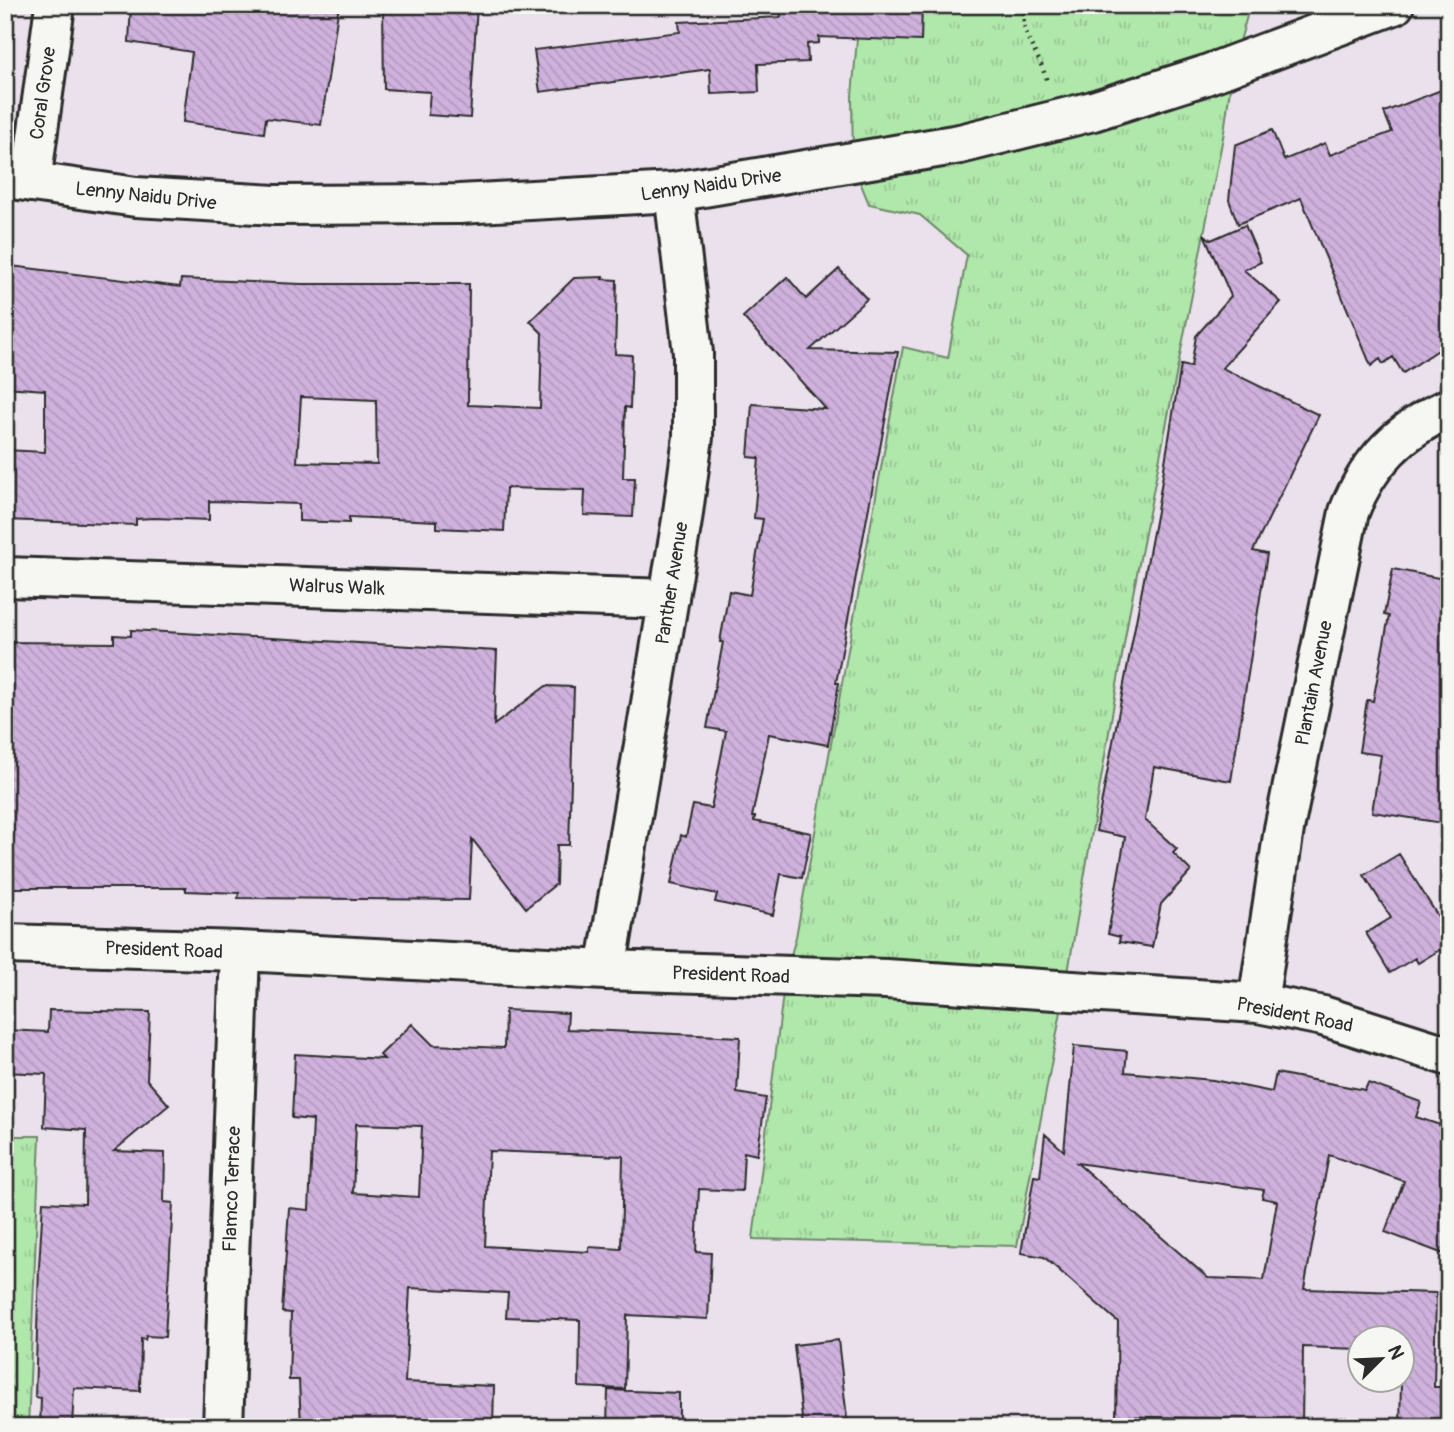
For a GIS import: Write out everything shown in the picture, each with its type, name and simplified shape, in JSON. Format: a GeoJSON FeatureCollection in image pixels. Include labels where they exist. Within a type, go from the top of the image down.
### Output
{"type":"FeatureCollection","features":[{"type":"Feature","properties":{"kind":"street","name":"Coral Grove"},"geometry":{"type":"LineString","coordinates":[[18,180],[55,5]]}},
{"type":"Feature","properties":{"kind":"street","name":"Lenny Naidu Drive"},"geometry":{"type":"LineString","coordinates":[[18,180],[136,197],[275,205],[459,204],[674,192],[960,144],[1056,120],[1203,76],[1394,5]]}},
{"type":"Feature","properties":{"kind":"street","name":"Panther Avenue"},"geometry":{"type":"LineString","coordinates":[[606,970],[669,598],[692,437],[692,353],[674,192]]}},
{"type":"Feature","properties":{"kind":"street","name":"Plantain Avenue"},"geometry":{"type":"LineString","coordinates":[[1258,1003],[1284,829],[1349,512],[1360,483],[1397,437],[1449,408]]}},
{"type":"Feature","properties":{"kind":"street","name":"Walrus Walk"},"geometry":{"type":"LineString","coordinates":[[5,577],[669,598]]}},
{"type":"Feature","properties":{"kind":"street","name":"President Road"},"geometry":{"type":"LineString","coordinates":[[5,944],[240,951],[606,970],[886,979],[1258,1003],[1323,1016],[1449,1056]]}},
{"type":"Feature","properties":{"kind":"street","name":"Flamco Terrace"},"geometry":{"type":"LineString","coordinates":[[223,1427],[240,951]]}},
{"type":"Feature","properties":{"kind":"path"},"geometry":{"type":"LineString","coordinates":[[1024,5],[1022,26],[1039,58],[1056,120]]}},
{"type":"Feature","properties":{"kind":"green space"},"geometry":{"type":"Polygon","coordinates":[[[860,5],[1250,5],[1233,67],[1224,132],[1130,609],[1065,990],[1017,1246],[753,1239],[785,977],[796,937],[903,347],[948,358],[967,255],[920,215],[869,204],[853,165],[852,96],[860,5]]]}},
{"type":"Feature","properties":{"kind":"green space"},"geometry":{"type":"Polygon","coordinates":[[[5,1136],[40,1136],[28,1427],[5,1427],[5,1136]]]}},
{"type":"Feature","properties":{"kind":"building"},"geometry":{"type":"Polygon","coordinates":[[[131,5],[339,5],[321,125],[266,118],[264,133],[183,122],[192,52],[129,42],[131,5]]]}},
{"type":"Feature","properties":{"kind":"building"},"geometry":{"type":"Polygon","coordinates":[[[383,5],[477,5],[470,118],[428,115],[430,92],[384,89],[383,5]]]}},
{"type":"Feature","properties":{"kind":"building"},"geometry":{"type":"Polygon","coordinates":[[[779,5],[922,5],[921,41],[819,37],[819,43],[807,44],[808,62],[758,64],[759,92],[711,94],[710,69],[540,92],[534,50],[680,32],[679,22],[781,17],[779,5]]]}},
{"type":"Feature","properties":{"kind":"building"},"geometry":{"type":"Polygon","coordinates":[[[1449,87],[1449,343],[1403,373],[1393,357],[1383,364],[1380,359],[1371,366],[1301,198],[1238,224],[1229,200],[1235,145],[1272,130],[1284,160],[1325,143],[1330,155],[1392,132],[1384,112],[1449,87]]]}},
{"type":"Feature","properties":{"kind":"building"},"geometry":{"type":"Polygon","coordinates":[[[1245,225],[1261,262],[1244,270],[1281,302],[1222,368],[1319,415],[1253,551],[1267,554],[1231,781],[1154,767],[1145,820],[1177,849],[1173,853],[1191,871],[1161,904],[1152,947],[1119,942],[1120,937],[1108,934],[1125,837],[1096,831],[1157,511],[1181,365],[1191,367],[1196,336],[1231,296],[1204,234],[1211,240],[1245,225]]]}},
{"type":"Feature","properties":{"kind":"building"},"geometry":{"type":"Polygon","coordinates":[[[11,266],[180,287],[181,279],[301,284],[469,284],[468,405],[540,408],[542,333],[530,321],[574,278],[603,277],[602,279],[617,280],[615,354],[632,355],[630,408],[625,407],[623,478],[635,478],[633,517],[584,515],[585,490],[506,488],[504,531],[437,528],[437,521],[349,517],[349,523],[299,521],[299,504],[209,501],[209,520],[136,519],[136,525],[5,520],[5,450],[45,452],[45,390],[5,387],[5,321],[11,266]],[[301,397],[297,462],[377,464],[376,400],[301,397]]]}},
{"type":"Feature","properties":{"kind":"building"},"geometry":{"type":"Polygon","coordinates":[[[839,269],[867,299],[810,350],[898,352],[836,683],[839,683],[828,745],[769,734],[752,817],[755,817],[754,821],[811,833],[802,878],[781,874],[773,915],[715,902],[717,894],[671,884],[681,835],[686,837],[693,805],[711,808],[726,731],[707,728],[723,642],[720,642],[729,591],[750,595],[763,519],[754,518],[759,458],[748,457],[752,404],[826,409],[743,317],[787,277],[806,299],[839,269]]]}},
{"type":"Feature","properties":{"kind":"building"},"geometry":{"type":"Polygon","coordinates":[[[1393,569],[1449,580],[1449,824],[1372,812],[1381,755],[1359,752],[1367,700],[1373,701],[1389,616],[1384,615],[1393,569]]]}},
{"type":"Feature","properties":{"kind":"building"},"geometry":{"type":"Polygon","coordinates":[[[131,630],[497,651],[494,725],[546,686],[574,687],[569,845],[557,845],[556,884],[526,908],[472,839],[469,900],[238,898],[239,893],[186,891],[186,888],[5,888],[5,642],[114,643],[114,635],[131,636],[131,630]]]}},
{"type":"Feature","properties":{"kind":"building"},"geometry":{"type":"Polygon","coordinates":[[[1399,854],[1449,934],[1449,944],[1418,963],[1415,958],[1390,973],[1366,933],[1391,918],[1364,875],[1399,854]]]}},
{"type":"Feature","properties":{"kind":"building"},"geometry":{"type":"Polygon","coordinates":[[[49,1010],[150,1012],[147,1080],[169,1105],[114,1151],[165,1153],[164,1202],[173,1203],[165,1337],[146,1336],[145,1340],[141,1339],[140,1391],[74,1388],[72,1427],[40,1427],[41,1398],[35,1397],[39,1267],[43,1202],[85,1204],[86,1130],[44,1127],[46,1074],[5,1072],[5,1030],[48,1032],[49,1010]]]}},
{"type":"Feature","properties":{"kind":"building"},"geometry":{"type":"Polygon","coordinates":[[[505,1010],[568,1013],[567,1029],[740,1037],[737,1093],[766,1098],[757,1155],[744,1152],[742,1191],[699,1189],[696,1252],[711,1253],[708,1319],[627,1315],[625,1389],[579,1387],[580,1320],[506,1317],[508,1293],[410,1288],[405,1382],[494,1386],[493,1427],[374,1424],[374,1427],[301,1427],[299,1380],[289,1380],[291,1313],[282,1312],[289,1208],[309,1210],[313,1120],[292,1118],[295,1054],[384,1059],[380,1055],[412,1024],[433,1045],[504,1048],[505,1010]],[[356,1124],[353,1193],[419,1197],[422,1126],[356,1124]],[[489,1151],[485,1246],[589,1252],[589,1247],[621,1249],[623,1156],[489,1151]]]}},
{"type":"Feature","properties":{"kind":"building"},"geometry":{"type":"Polygon","coordinates":[[[1074,1046],[1127,1051],[1125,1072],[1213,1080],[1272,1092],[1276,1073],[1365,1090],[1368,1083],[1421,1102],[1416,1117],[1449,1128],[1449,1256],[1385,1232],[1404,1181],[1329,1155],[1304,1289],[1436,1293],[1434,1387],[1444,1387],[1443,1427],[1400,1427],[1401,1394],[1416,1394],[1416,1324],[1346,1324],[1346,1349],[1303,1347],[1302,1427],[1225,1427],[1225,1419],[1116,1416],[1118,1322],[1044,1257],[1021,1253],[1034,1176],[1040,1177],[1045,1134],[1064,1151],[1074,1046]],[[1077,1163],[1208,1278],[1264,1280],[1277,1201],[1262,1198],[1264,1190],[1077,1163]]]}},
{"type":"Feature","properties":{"kind":"building"},"geometry":{"type":"Polygon","coordinates":[[[838,1340],[848,1427],[803,1427],[794,1345],[838,1340]]]}},
{"type":"Feature","properties":{"kind":"building"},"geometry":{"type":"Polygon","coordinates":[[[608,1390],[679,1393],[679,1427],[607,1427],[608,1390]]]}}]}
